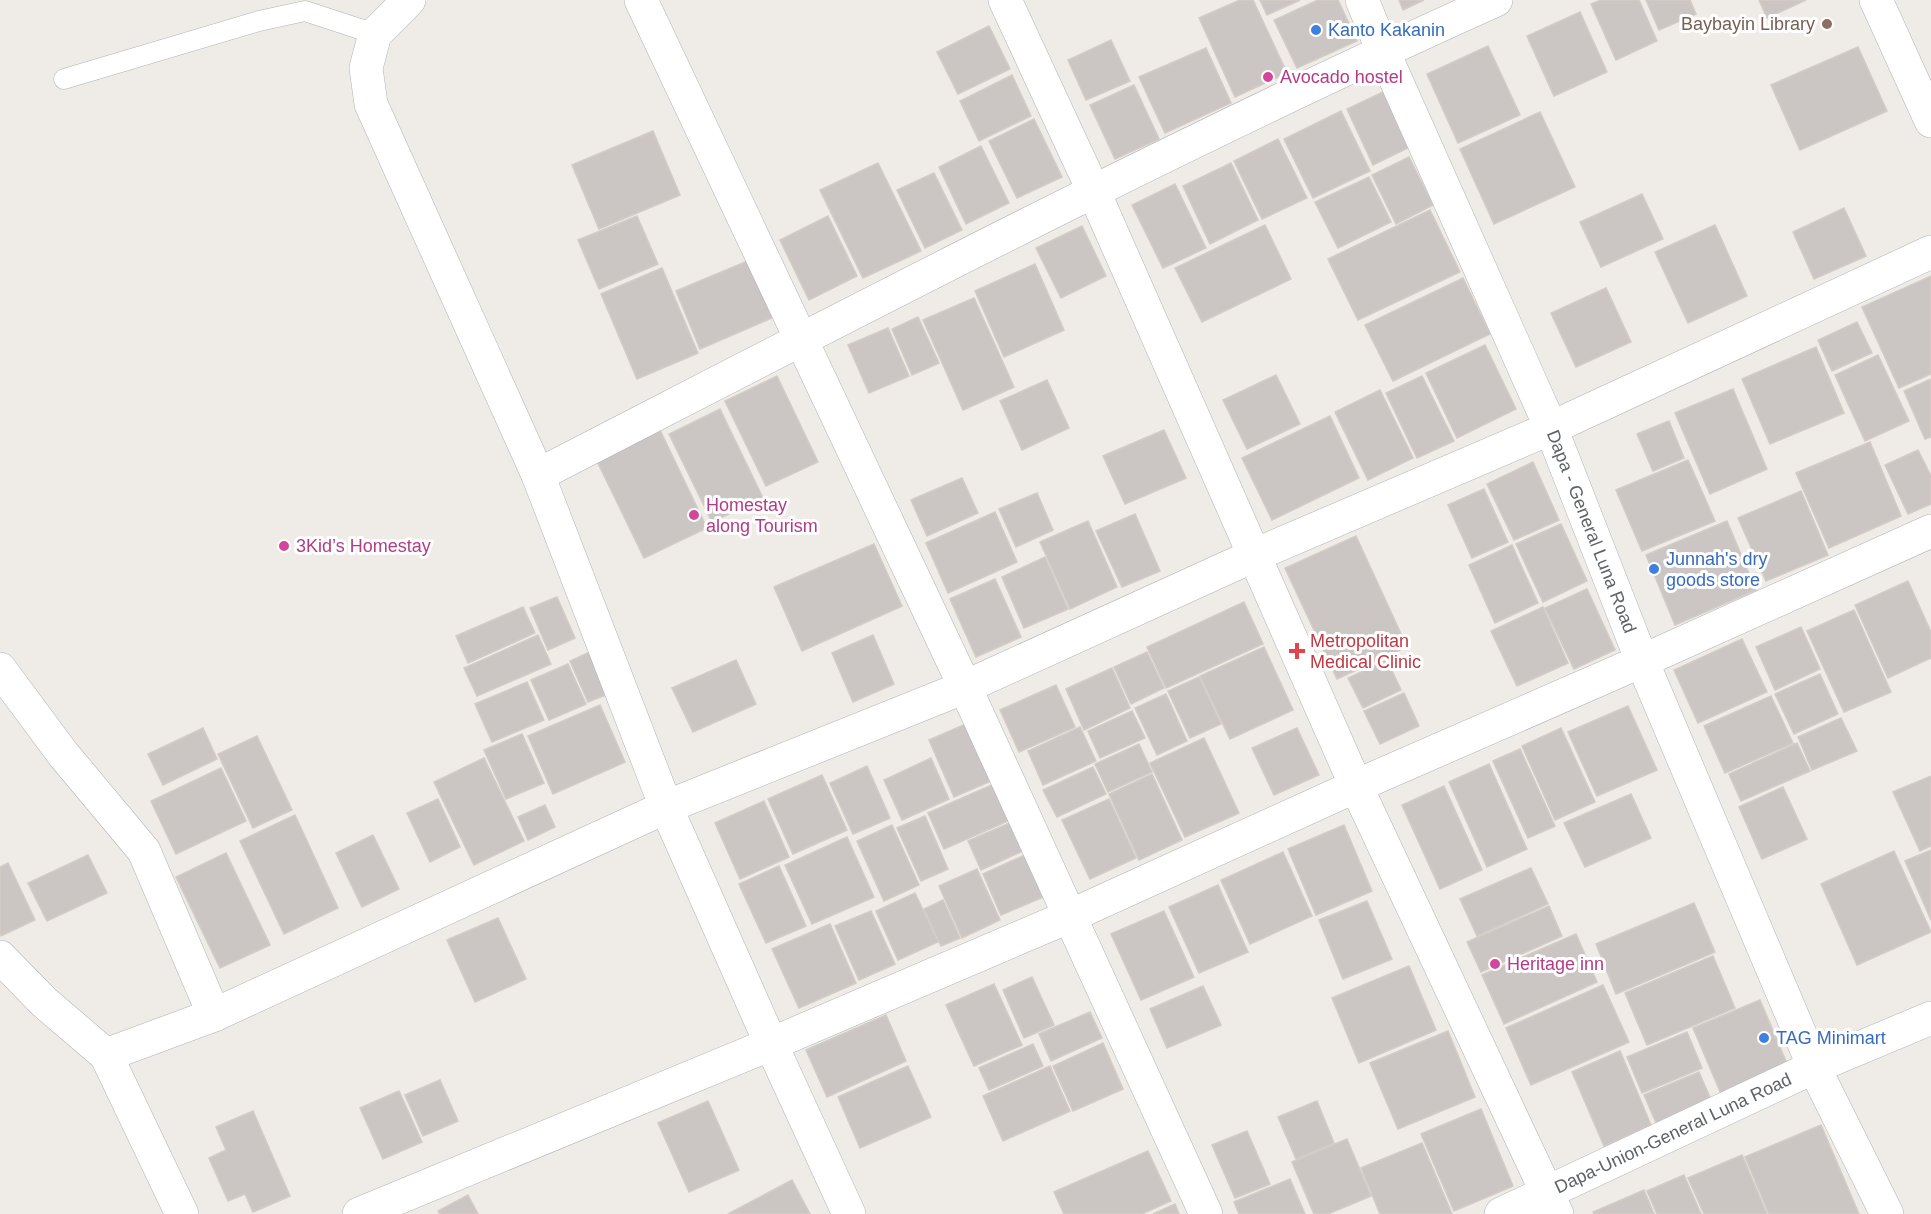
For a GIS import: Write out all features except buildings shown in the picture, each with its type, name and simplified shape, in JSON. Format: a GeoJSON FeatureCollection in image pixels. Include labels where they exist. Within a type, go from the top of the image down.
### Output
{"type":"FeatureCollection","features":[{"type":"Feature","properties":{"kind":"street"},"geometry":{"type":"LineString","coordinates":[[409,0],[375,34],[366,68],[371,104],[538,475],[666,807],[849,1214]]}},
{"type":"Feature","properties":{"kind":"street"},"geometry":{"type":"LineString","coordinates":[[641,0],[965,687],[1206,1214]]}},
{"type":"Feature","properties":{"kind":"street"},"geometry":{"type":"LineString","coordinates":[[1005,0],[1094,192],[1356,786],[1553,1204]]}},
{"type":"Feature","properties":{"kind":"street","name":"Dapa - General Luna Road"},"geometry":{"type":"LineString","coordinates":[[1362,0],[1551,428],[1642,661],[1814,1067],[1887,1214]]}},
{"type":"Feature","properties":{"kind":"street"},"geometry":{"type":"LineString","coordinates":[[538,475],[1094,192],[1383,51],[1496,0]]}},
{"type":"Feature","properties":{"kind":"street"},"geometry":{"type":"LineString","coordinates":[[1876,0],[1931,121]]}},
{"type":"Feature","properties":{"kind":"street"},"geometry":{"type":"LineString","coordinates":[[106,1055],[214,1015],[666,807],[965,687],[1255,555],[1551,428],[1931,252]]}},
{"type":"Feature","properties":{"kind":"street"},"geometry":{"type":"LineString","coordinates":[[359,1214],[771,1044],[1070,916],[1356,786],[1931,531]]}},
{"type":"Feature","properties":{"kind":"street"},"geometry":{"type":"LineString","coordinates":[[0,669],[63,754],[144,851],[214,1015]]}},
{"type":"Feature","properties":{"kind":"street"},"geometry":{"type":"LineString","coordinates":[[0,957],[44,1002],[106,1055],[182,1214]]}},
{"type":"Feature","properties":{"kind":"street","name":"Dapa-Union-General Luna Road"},"geometry":{"type":"LineString","coordinates":[[1501,1214],[1553,1204],[1814,1067],[1931,1018]]}},
{"type":"Feature","properties":{"kind":"lane"},"geometry":{"type":"LineString","coordinates":[[64,80],[259,21],[305,11],[375,34]]}},
{"type":"Feature","properties":{"kind":"place","name":"Baybayin Library"},"geometry":{"type":"Point","coordinates":[1827,24]}},
{"type":"Feature","properties":{"kind":"place","name":"Kanto Kakanin"},"geometry":{"type":"Point","coordinates":[1316,30]}},
{"type":"Feature","properties":{"kind":"place","name":"Avocado hostel"},"geometry":{"type":"Point","coordinates":[1268,77]}},
{"type":"Feature","properties":{"kind":"place","name":"Homestay along Tourism"},"geometry":{"type":"Point","coordinates":[694,515]}},
{"type":"Feature","properties":{"kind":"place","name":"3Kid’s Homestay"},"geometry":{"type":"Point","coordinates":[284,546]}},
{"type":"Feature","properties":{"kind":"place","name":"Junnah's dry goods store"},"geometry":{"type":"Point","coordinates":[1654,569]}},
{"type":"Feature","properties":{"kind":"place","name":"Metropolitan Medical Clinic"},"geometry":{"type":"Point","coordinates":[1297,651]}},
{"type":"Feature","properties":{"kind":"place","name":"Heritage inn"},"geometry":{"type":"Point","coordinates":[1495,964]}},
{"type":"Feature","properties":{"kind":"place","name":"TAG Minimart"},"geometry":{"type":"Point","coordinates":[1764,1038]}}]}
